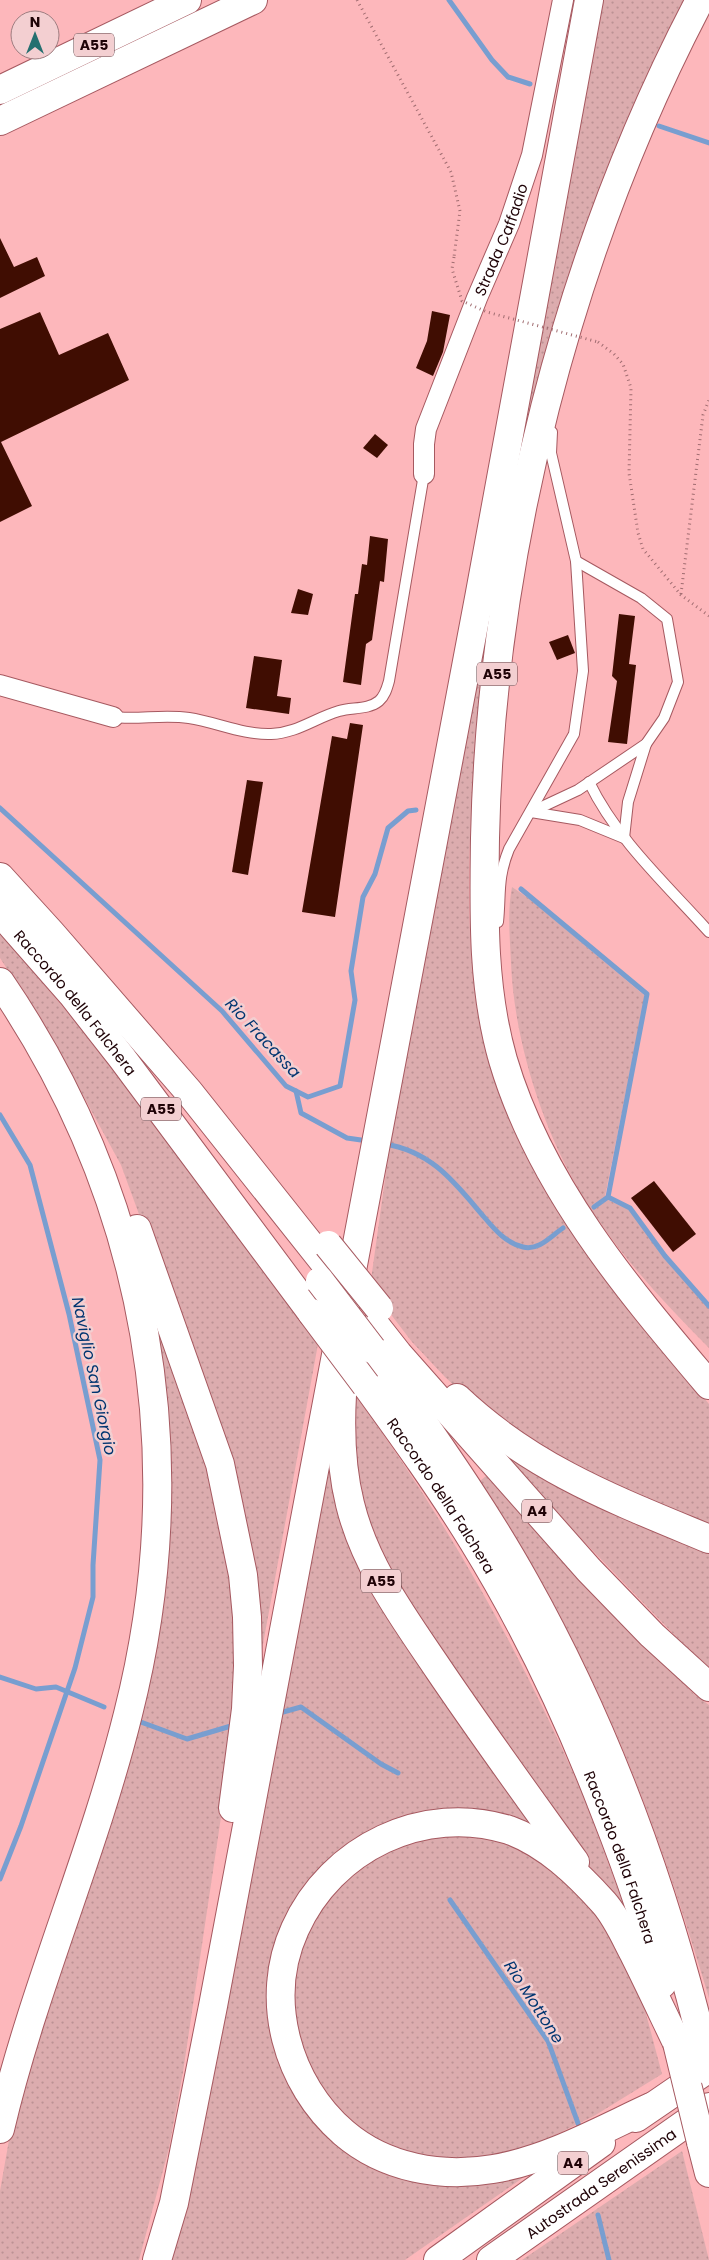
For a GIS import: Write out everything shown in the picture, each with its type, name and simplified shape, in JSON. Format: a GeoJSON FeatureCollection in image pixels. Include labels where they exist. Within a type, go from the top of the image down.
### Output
{"type":"FeatureCollection","features":[{"type":"Feature","properties":{"kind":"highway","name":"A55"},"geometry":{"type":"LineString","coordinates":[[0,90],[187,0]]}},
{"type":"Feature","properties":{"kind":"highway","name":"A55"},"geometry":{"type":"LineString","coordinates":[[0,121],[253,0]]}},
{"type":"Feature","properties":{"kind":"highway","name":"A55"},"geometry":{"type":"LineString","coordinates":[[589,0],[560,167],[366,1197],[343,1378],[341,1443],[350,1504],[358,1532],[374,1569],[393,1602],[466,1709],[604,1904]]}},
{"type":"Feature","properties":{"kind":"highway","name":"A55"},"geometry":{"type":"LineString","coordinates":[[700,0],[676,46],[623,164],[585,272],[543,418],[524,503],[506,605],[496,684],[489,761],[484,917],[487,975],[495,1027],[505,1064],[523,1112],[542,1152],[559,1186],[602,1252],[666,1333],[709,1370]]}},
{"type":"Feature","properties":{"kind":"highway","name":"Raccordo della Falchera"},"geometry":{"type":"LineString","coordinates":[[0,877],[51,933],[194,1099],[288,1219]]}},
{"type":"Feature","properties":{"kind":"highway","name":"Raccordo della Falchera"},"geometry":{"type":"LineString","coordinates":[[0,912],[60,980],[117,1051],[366,1385],[437,1485],[473,1540],[538,1657],[564,1713],[594,1782],[638,1899],[657,1964],[688,2037],[709,2069]]}},
{"type":"Feature","properties":{"kind":"highway"},"geometry":{"type":"LineString","coordinates":[[0,982],[41,1048],[129,1205],[220,1464],[243,1575],[247,1617],[246,1709],[236,1783],[213,2006]]}},
{"type":"Feature","properties":{"kind":"highway"},"geometry":{"type":"LineString","coordinates":[[0,2129],[22,2046],[100,1812],[129,1712],[146,1628],[156,1530],[156,1432],[146,1334],[138,1294],[111,1202],[92,1150],[64,1091]]}},
{"type":"Feature","properties":{"kind":"highway"},"geometry":{"type":"LineString","coordinates":[[158,2260],[174,2202],[213,2006],[366,1197]]}},
{"type":"Feature","properties":{"kind":"highway","name":"A4"},"geometry":{"type":"LineString","coordinates":[[288,1219],[398,1354],[589,1570],[652,1635],[709,1686]]}},
{"type":"Feature","properties":{"kind":"highway"},"geometry":{"type":"LineString","coordinates":[[376,1328],[406,1345],[446,1388],[504,1439],[531,1457],[595,1492],[709,1539]]}},
{"type":"Feature","properties":{"kind":"highway","name":"Raccordo della Falchera"},"geometry":{"type":"LineString","coordinates":[[376,1328],[526,1583],[587,1705],[642,1835],[660,1890],[688,2037],[701,2142],[709,2173]]}},
{"type":"Feature","properties":{"kind":"highway"},"geometry":{"type":"LineString","coordinates":[[666,1333],[709,1385]]}},
{"type":"Feature","properties":{"kind":"highway"},"geometry":{"type":"LineString","coordinates":[[651,2107],[572,2143],[517,2164],[475,2172],[431,2171],[390,2161],[370,2152],[335,2125],[304,2088],[286,2043],[282,2019],[282,1974],[294,1930],[309,1904],[329,1879],[359,1853],[386,1837],[417,1826],[441,1822],[467,1821],[510,1831],[536,1843],[564,1863],[604,1904],[616,1920],[688,2037]]}},
{"type":"Feature","properties":{"kind":"highway","name":"Autostrada Serenissima"},"geometry":{"type":"LineString","coordinates":[[438,2260],[651,2107],[709,2069]]}},
{"type":"Feature","properties":{"kind":"highway","name":"Autostrada Serenissima"},"geometry":{"type":"LineString","coordinates":[[491,2260],[709,2107]]}},
{"type":"Feature","properties":{"kind":"street","name":"Strada Caffadio"},"geometry":{"type":"LineString","coordinates":[[424,474],[426,429],[477,298],[509,224],[532,155],[563,0]]}},
{"type":"Feature","properties":{"kind":"street"},"geometry":{"type":"LineString","coordinates":[[0,685],[113,717]]}},
{"type":"Feature","properties":{"kind":"lane"},"geometry":{"type":"LineString","coordinates":[[566,372],[578,323],[585,272]]}},
{"type":"Feature","properties":{"kind":"lane"},"geometry":{"type":"LineString","coordinates":[[487,975],[498,920],[499,882],[502,866],[509,849],[574,734],[583,671],[576,561],[551,453],[555,420]]}},
{"type":"Feature","properties":{"kind":"lane"},"geometry":{"type":"LineString","coordinates":[[113,717],[133,719],[169,716],[189,718],[270,734],[295,731],[338,712],[370,706],[378,702],[387,690],[389,681],[424,474]]}},
{"type":"Feature","properties":{"kind":"lane"},"geometry":{"type":"LineString","coordinates":[[576,561],[641,598],[667,619],[678,682],[664,718],[646,744],[628,802],[624,838]]}},
{"type":"Feature","properties":{"kind":"lane"},"geometry":{"type":"LineString","coordinates":[[531,812],[578,790],[646,744]]}},
{"type":"Feature","properties":{"kind":"lane"},"geometry":{"type":"LineString","coordinates":[[589,782],[602,808],[624,838],[709,932]]}},
{"type":"Feature","properties":{"kind":"lane"},"geometry":{"type":"LineString","coordinates":[[531,812],[580,820],[624,838]]}},
{"type":"Feature","properties":{"kind":"path"},"geometry":{"type":"LineString","coordinates":[[357,0],[451,172],[460,211],[452,269],[462,301],[487,312],[598,342],[614,354],[623,364],[631,388],[629,472],[638,533],[643,548],[681,595],[709,616]]}},
{"type":"Feature","properties":{"kind":"path"},"geometry":{"type":"LineString","coordinates":[[681,595],[703,415],[709,400]]}},
{"type":"Feature","properties":{"kind":"shaded area"},"geometry":{"type":"Polygon","coordinates":[[[602,0],[689,0],[516,481],[512,480],[602,0]]]}},
{"type":"Feature","properties":{"kind":"shaded area"},"geometry":{"type":"Polygon","coordinates":[[[488,604],[492,605],[472,799],[469,896],[475,993],[482,1029],[485,1041],[630,1310],[709,1404],[709,1528],[608,1487],[477,1407],[412,1342],[370,1287],[393,1122],[488,604]]]}},
{"type":"Feature","properties":{"kind":"shaded area"},"geometry":{"type":"Polygon","coordinates":[[[512,887],[531,900],[645,996],[605,1196],[608,1200],[628,1209],[709,1305],[709,1348],[639,1273],[607,1233],[579,1190],[553,1138],[532,1080],[524,1051],[513,992],[510,934],[512,887]]]}},
{"type":"Feature","properties":{"kind":"shaded area"},"geometry":{"type":"Polygon","coordinates":[[[0,932],[79,1026],[318,1344],[261,1655],[170,1299],[121,1165],[51,1037],[0,958],[0,932]]]}},
{"type":"Feature","properties":{"kind":"shaded area"},"geometry":{"type":"Polygon","coordinates":[[[161,1330],[183,1389],[223,1522],[238,1651],[224,1797],[183,2072],[169,2148],[139,2260],[0,2260],[0,2191],[9,2140],[25,2075],[142,1703],[156,1331],[161,1330]]]}},
{"type":"Feature","properties":{"kind":"shaded area"},"geometry":{"type":"Polygon","coordinates":[[[352,1391],[448,1533],[477,1582],[531,1683],[579,1786],[625,1907],[619,1908],[417,1622],[365,1521],[355,1477],[352,1391]]]}},
{"type":"Feature","properties":{"kind":"shaded area"},"geometry":{"type":"Polygon","coordinates":[[[513,1457],[709,1547],[709,1667],[687,1648],[531,1487],[510,1460],[513,1457]]]}},
{"type":"Feature","properties":{"kind":"shaded area"},"geometry":{"type":"Polygon","coordinates":[[[330,1459],[340,1492],[541,1831],[369,1832],[271,1991],[357,2155],[521,2171],[524,2177],[405,2260],[169,2260],[330,1459]]]}},
{"type":"Feature","properties":{"kind":"shaded area"},"geometry":{"type":"Polygon","coordinates":[[[486,1476],[618,1618],[694,1694],[709,1705],[709,1998],[658,1841],[613,1727],[583,1662],[555,1609],[480,1481],[486,1476]]]}},
{"type":"Feature","properties":{"kind":"shaded area"},"geometry":{"type":"Polygon","coordinates":[[[465,1830],[517,1844],[589,1900],[636,1976],[662,2074],[594,2116],[539,2143],[508,2153],[455,2162],[407,2157],[349,2125],[302,2060],[289,1988],[304,1935],[337,1885],[396,1841],[465,1830]]]}},
{"type":"Feature","properties":{"kind":"shaded area"},"geometry":{"type":"Polygon","coordinates":[[[682,2151],[709,2260],[522,2260],[682,2151]]]}},
{"type":"Feature","properties":{"kind":"building"},"geometry":{"type":"Polygon","coordinates":[[[0,238],[14,267],[37,257],[45,276],[0,298],[0,238]]]}},
{"type":"Feature","properties":{"kind":"building"},"geometry":{"type":"Polygon","coordinates":[[[432,311],[450,315],[443,352],[433,376],[416,368],[427,341],[432,311]]]}},
{"type":"Feature","properties":{"kind":"building"},"geometry":{"type":"Polygon","coordinates":[[[40,312],[59,355],[108,333],[129,380],[1,442],[32,506],[0,522],[0,329],[40,312]]]}},
{"type":"Feature","properties":{"kind":"building"},"geometry":{"type":"Polygon","coordinates":[[[375,434],[388,445],[377,458],[363,448],[375,434]]]}},
{"type":"Feature","properties":{"kind":"building"},"geometry":{"type":"Polygon","coordinates":[[[370,536],[388,539],[384,582],[380,581],[372,640],[366,644],[361,685],[343,682],[355,594],[358,594],[362,564],[367,565],[370,536]]]}},
{"type":"Feature","properties":{"kind":"building"},"geometry":{"type":"Polygon","coordinates":[[[298,589],[313,594],[308,615],[291,613],[298,589]]]}},
{"type":"Feature","properties":{"kind":"building"},"geometry":{"type":"Polygon","coordinates":[[[619,614],[635,616],[629,664],[636,665],[627,744],[608,742],[617,681],[612,676],[619,614]]]}},
{"type":"Feature","properties":{"kind":"building"},"geometry":{"type":"Polygon","coordinates":[[[568,635],[575,653],[557,660],[549,642],[568,635]]]}},
{"type":"Feature","properties":{"kind":"building"},"geometry":{"type":"Polygon","coordinates":[[[254,656],[282,660],[277,696],[291,698],[289,714],[246,708],[254,656]]]}},
{"type":"Feature","properties":{"kind":"building"},"geometry":{"type":"Polygon","coordinates":[[[350,723],[363,725],[335,917],[302,912],[332,736],[347,739],[350,723]]]}},
{"type":"Feature","properties":{"kind":"building"},"geometry":{"type":"Polygon","coordinates":[[[247,780],[263,782],[248,875],[232,872],[247,780]]]}},
{"type":"Feature","properties":{"kind":"building"},"geometry":{"type":"Polygon","coordinates":[[[654,1181],[696,1234],[673,1252],[631,1198],[654,1181]]]}},
{"type":"Feature","properties":{"kind":"waterway"},"geometry":{"type":"LineString","coordinates":[[449,0],[492,60],[508,77],[530,84]]}},
{"type":"Feature","properties":{"kind":"waterway"},"geometry":{"type":"LineString","coordinates":[[659,126],[709,143]]}},
{"type":"Feature","properties":{"kind":"waterway","name":"Rio Fracassa"},"geometry":{"type":"LineString","coordinates":[[0,808],[222,1011],[286,1086],[308,1097],[340,1086],[355,1000],[351,971],[363,897],[375,874],[388,828],[408,811],[416,810]]}},
{"type":"Feature","properties":{"kind":"waterway","name":"Rio Fracassa"},"geometry":{"type":"LineString","coordinates":[[521,889],[647,994],[608,1197]]}},
{"type":"Feature","properties":{"kind":"waterway"},"geometry":{"type":"LineString","coordinates":[[296,1091],[301,1113],[347,1138],[361,1140]]}},
{"type":"Feature","properties":{"kind":"waterway","name":"Naviglio San Giorgio"},"geometry":{"type":"LineString","coordinates":[[0,1115],[30,1165],[69,1314],[100,1460],[93,1565],[93,1597],[75,1668],[21,1826],[0,1879]]}},
{"type":"Feature","properties":{"kind":"waterway"},"geometry":{"type":"LineString","coordinates":[[384,1144],[416,1154],[441,1170],[497,1231],[517,1245],[529,1248],[540,1245],[563,1228]]}},
{"type":"Feature","properties":{"kind":"waterway"},"geometry":{"type":"LineString","coordinates":[[594,1207],[608,1197],[630,1208],[665,1256],[709,1306]]}},
{"type":"Feature","properties":{"kind":"waterway","name":"Rio Mottone"},"geometry":{"type":"LineString","coordinates":[[0,1677],[36,1689],[56,1687],[104,1707]]}},
{"type":"Feature","properties":{"kind":"waterway","name":"Rio Mottone"},"geometry":{"type":"LineString","coordinates":[[276,1714],[301,1707],[381,1764],[398,1773]]}},
{"type":"Feature","properties":{"kind":"waterway","name":"Rio Mottone"},"geometry":{"type":"LineString","coordinates":[[138,1721],[187,1739],[231,1726]]}},
{"type":"Feature","properties":{"kind":"waterway","name":"Rio Mottone"},"geometry":{"type":"LineString","coordinates":[[450,1900],[548,2041],[579,2126]]}},
{"type":"Feature","properties":{"kind":"waterway","name":"Rio Mottone"},"geometry":{"type":"LineString","coordinates":[[598,2215],[609,2260]]}}]}
